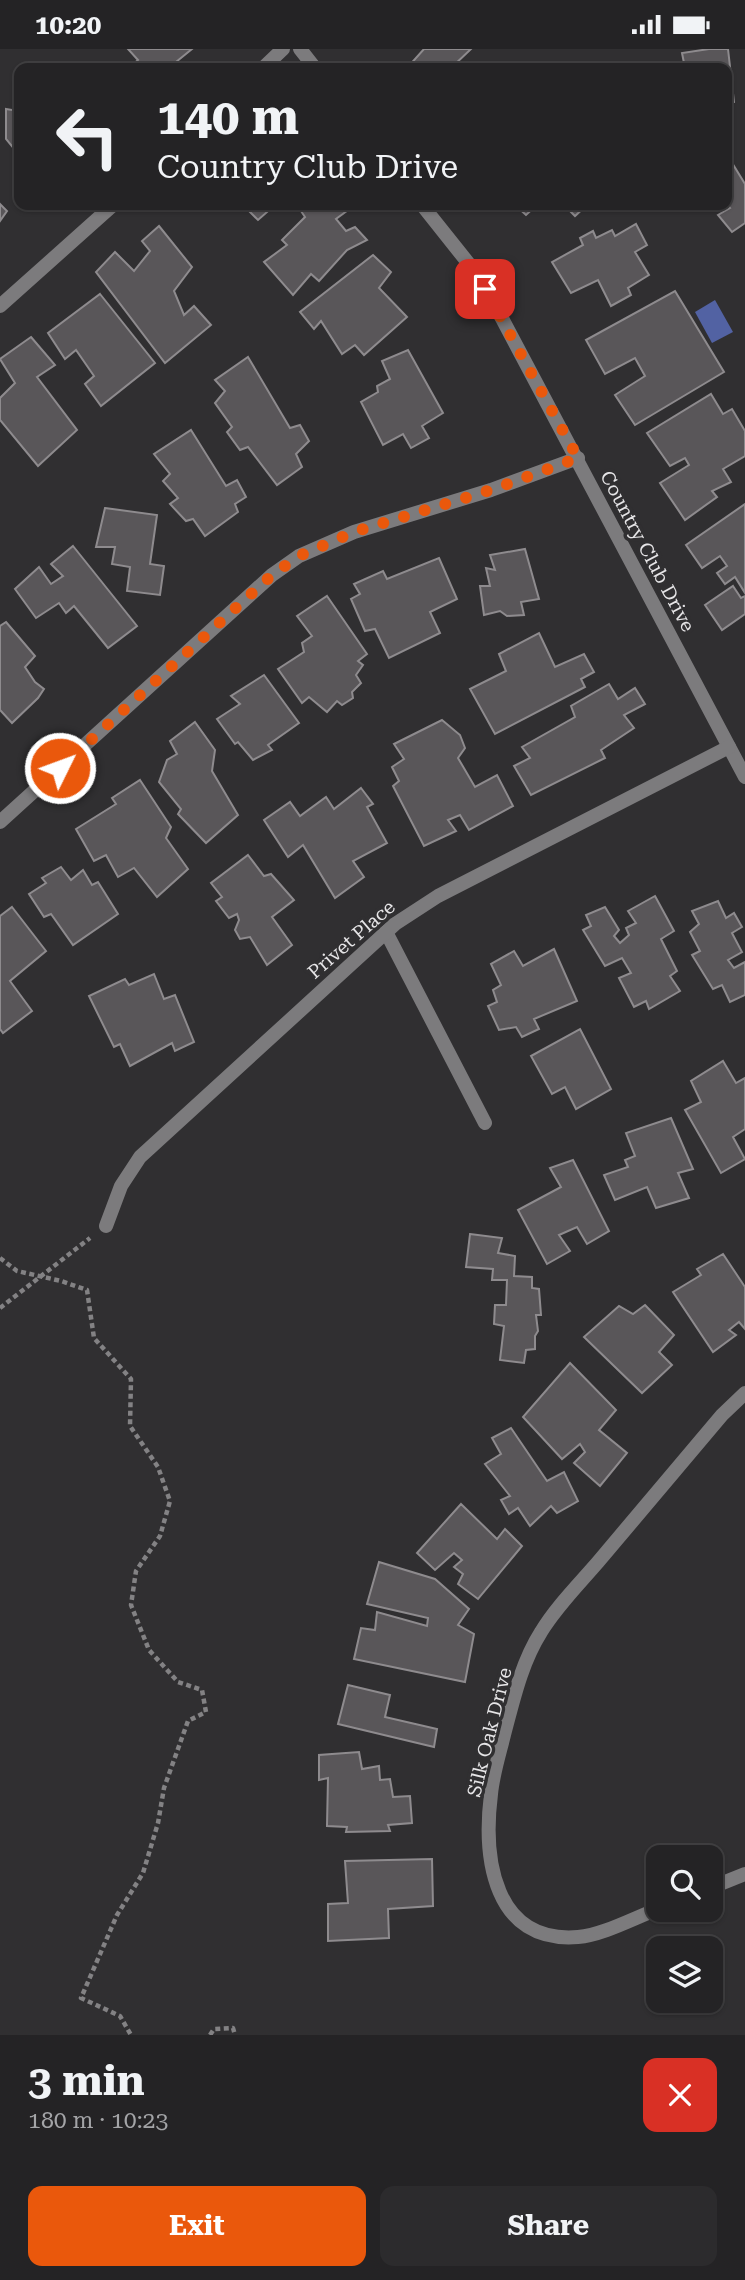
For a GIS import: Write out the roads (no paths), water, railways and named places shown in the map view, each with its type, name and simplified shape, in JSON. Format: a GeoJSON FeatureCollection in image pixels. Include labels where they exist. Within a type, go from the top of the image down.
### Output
{"type":"FeatureCollection","features":[{"type":"Feature","properties":{"kind":"street"},"geometry":{"type":"LineString","coordinates":[[268,63],[283,49]]}},
{"type":"Feature","properties":{"kind":"street"},"geometry":{"type":"LineString","coordinates":[[300,49],[311,63]]}},
{"type":"Feature","properties":{"kind":"street"},"geometry":{"type":"LineString","coordinates":[[0,306],[107,210]]}},
{"type":"Feature","properties":{"kind":"street","name":"Country Club Drive"},"geometry":{"type":"LineString","coordinates":[[426,210],[473,269],[497,309],[745,777]]}},
{"type":"Feature","properties":{"kind":"street"},"geometry":{"type":"LineString","coordinates":[[0,822],[272,575],[299,556],[354,532],[491,490],[578,458]]}},
{"type":"Feature","properties":{"kind":"street","name":"Privet Place"},"geometry":{"type":"LineString","coordinates":[[106,1226],[121,1186],[140,1157],[395,924],[438,896],[729,747]]}},
{"type":"Feature","properties":{"kind":"street"},"geometry":{"type":"LineString","coordinates":[[386,932],[485,1123]]}},
{"type":"Feature","properties":{"kind":"street","name":"Silk Oak Drive"},"geometry":{"type":"LineString","coordinates":[[646,1914],[580,1937],[551,1935],[529,1926],[508,1908],[493,1877],[491,1792],[518,1680],[540,1633],[722,1415],[745,1393]]}},
{"type":"Feature","properties":{"kind":"street"},"geometry":{"type":"LineString","coordinates":[[723,1883],[745,1874]]}},
{"type":"Feature","properties":{"kind":"water"},"geometry":{"type":"Polygon","coordinates":[[[715,300],[733,332],[712,343],[695,312],[715,300]]]}}]}
